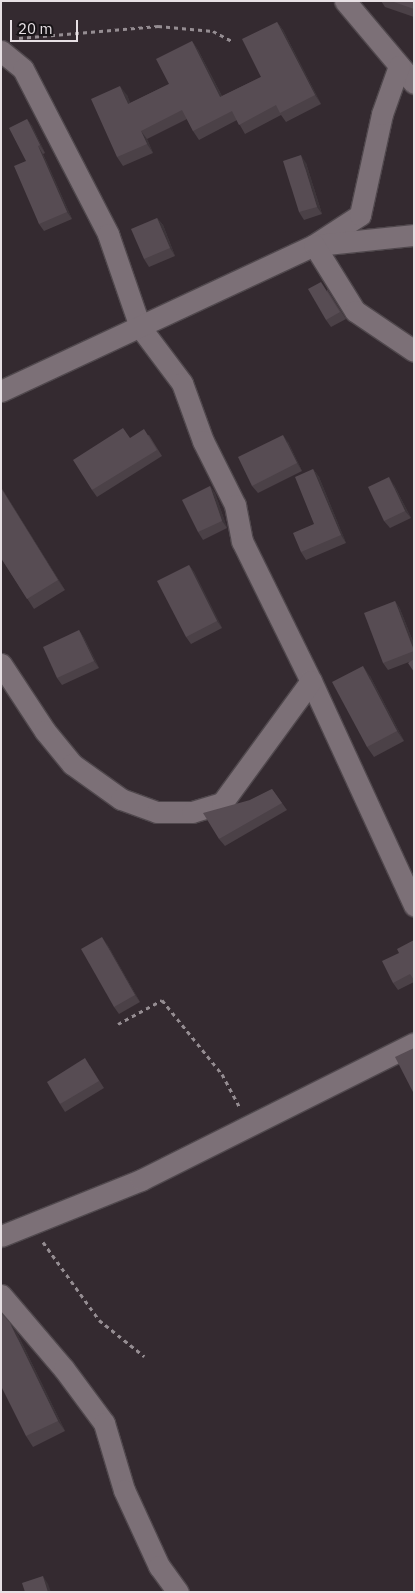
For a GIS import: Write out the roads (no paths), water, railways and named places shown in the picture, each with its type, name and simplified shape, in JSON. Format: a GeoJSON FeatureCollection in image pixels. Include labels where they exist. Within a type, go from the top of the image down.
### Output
{"type":"FeatureCollection","features":[{"type":"Feature","properties":{"kind":"street"},"geometry":{"type":"LineString","coordinates":[[345,1],[414,83]]}},
{"type":"Feature","properties":{"kind":"street"},"geometry":{"type":"LineString","coordinates":[[6,45],[23,69],[108,234],[140,327],[182,383],[203,441],[234,505],[242,541],[311,681],[414,905]]}},
{"type":"Feature","properties":{"kind":"street"},"geometry":{"type":"LineString","coordinates":[[1,392],[314,245],[360,215],[382,114],[400,66]]}},
{"type":"Feature","properties":{"kind":"street"},"geometry":{"type":"LineString","coordinates":[[314,245],[414,234]]}},
{"type":"Feature","properties":{"kind":"street"},"geometry":{"type":"LineString","coordinates":[[314,245],[355,311],[414,351]]}},
{"type":"Feature","properties":{"kind":"street"},"geometry":{"type":"LineString","coordinates":[[1,664],[45,731],[72,764],[121,799],[157,812],[192,812],[222,803],[311,681]]}},
{"type":"Feature","properties":{"kind":"street"},"geometry":{"type":"LineString","coordinates":[[1,1236],[141,1180],[414,1043]]}},
{"type":"Feature","properties":{"kind":"street"},"geometry":{"type":"LineString","coordinates":[[1,1295],[30,1327],[104,1423],[124,1490],[159,1566],[178,1592]]}}]}
